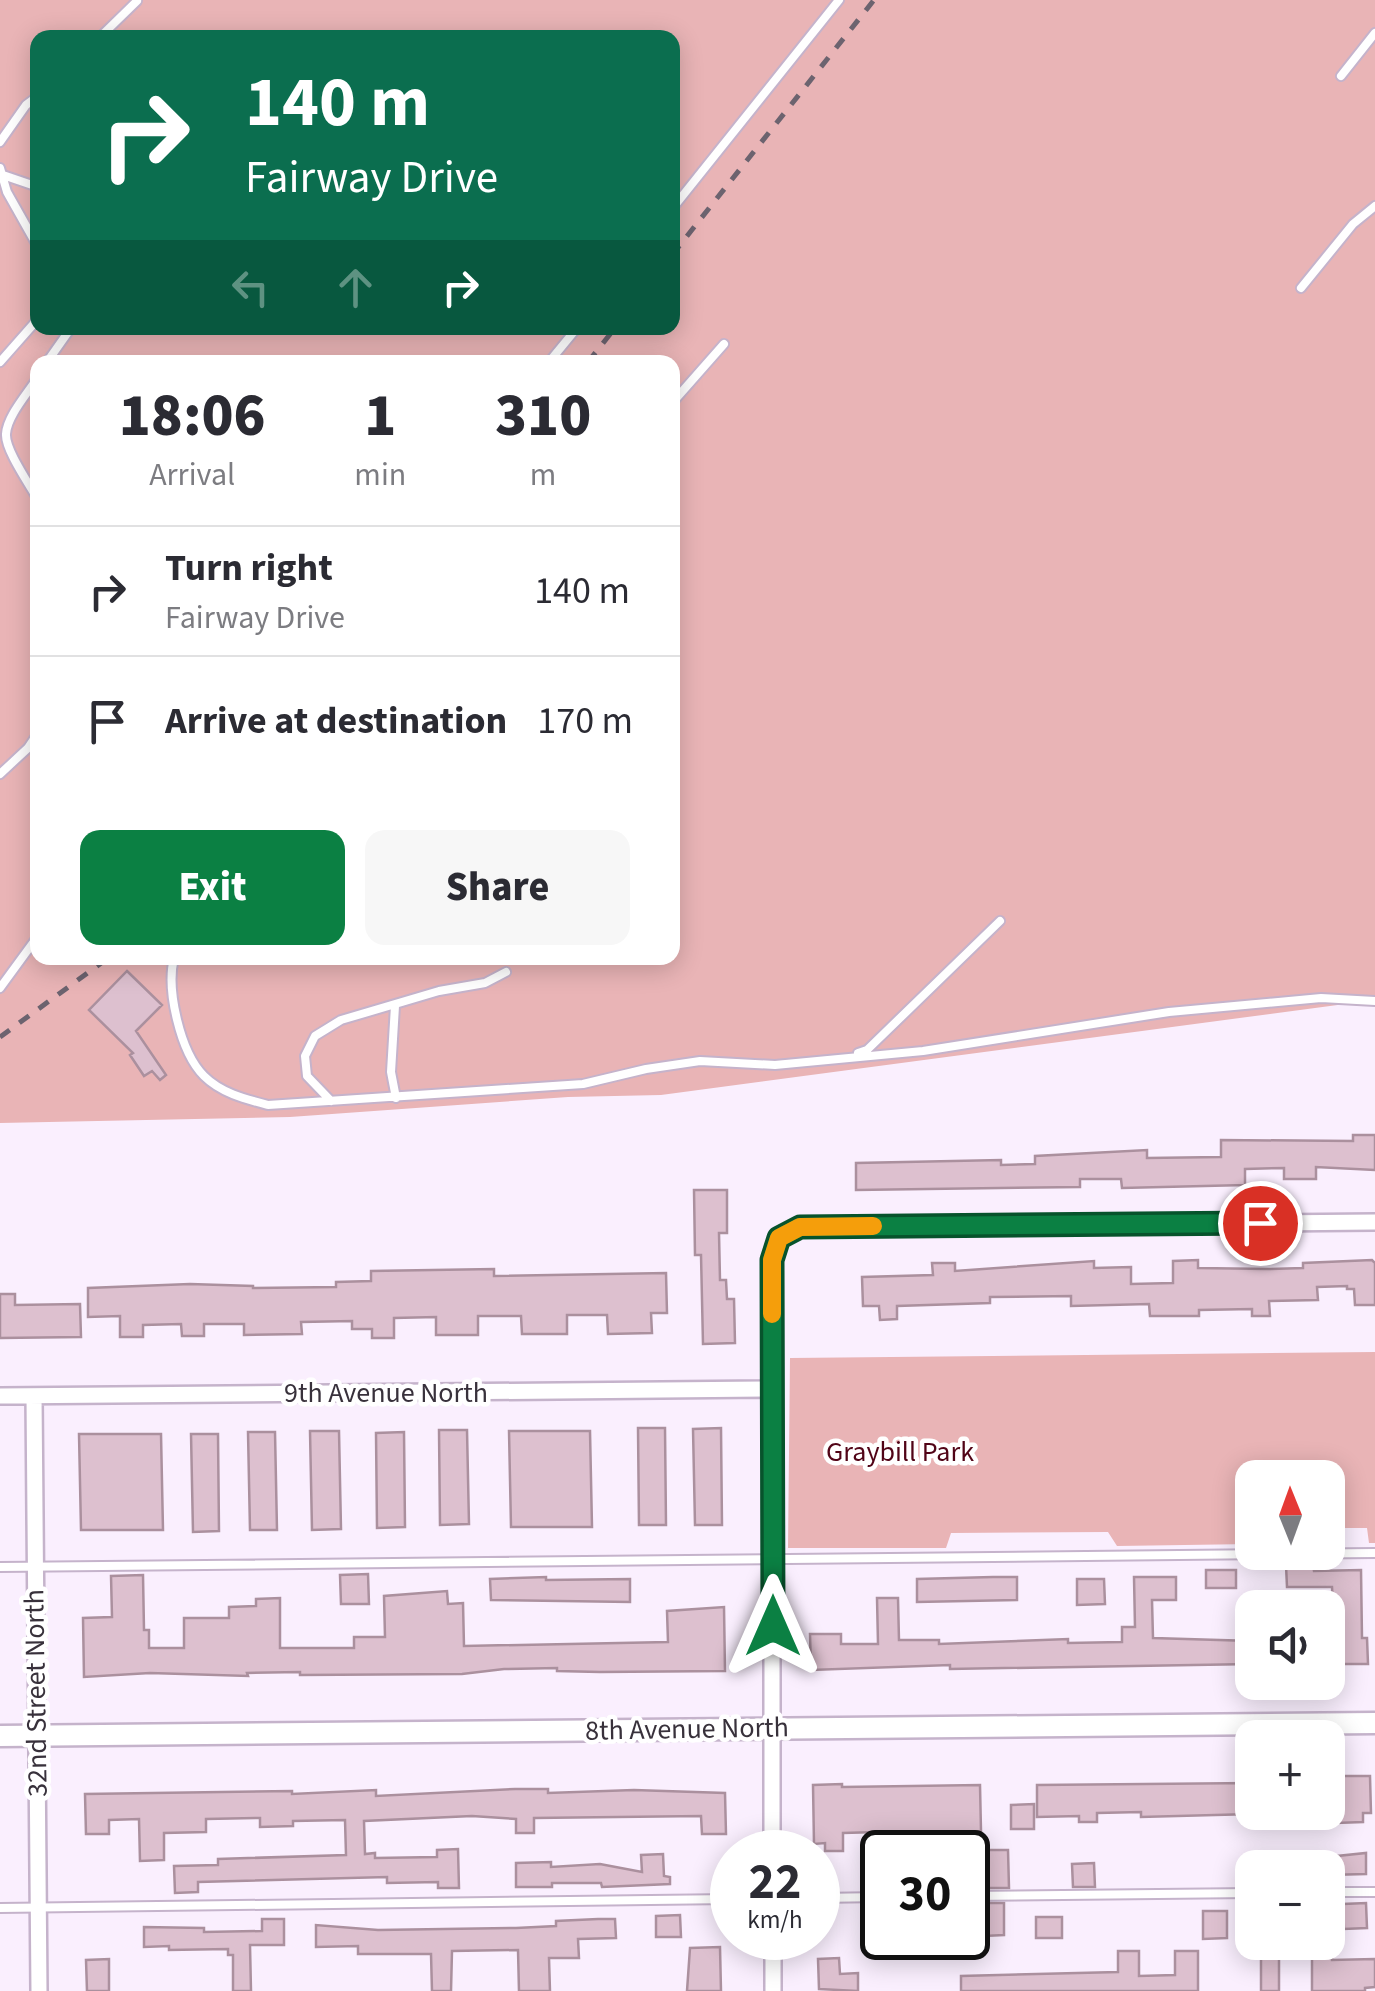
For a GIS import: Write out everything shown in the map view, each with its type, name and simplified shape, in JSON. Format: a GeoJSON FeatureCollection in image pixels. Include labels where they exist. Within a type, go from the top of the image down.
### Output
{"type":"FeatureCollection","features":[{"type":"Feature","properties":{"kind":"street"},"geometry":{"type":"LineString","coordinates":[[772,1830],[772,1260],[779,1238],[800,1227],[1375,1222]]}},
{"type":"Feature","properties":{"kind":"street","name":"9th Avenue North"},"geometry":{"type":"LineString","coordinates":[[0,1396],[772,1389]]}},
{"type":"Feature","properties":{"kind":"street","name":"32nd Street North"},"geometry":{"type":"LineString","coordinates":[[34,1396],[40,1991]]}},
{"type":"Feature","properties":{"kind":"street","name":"8th Avenue North"},"geometry":{"type":"LineString","coordinates":[[0,1736],[1375,1722]]}},
{"type":"Feature","properties":{"kind":"street"},"geometry":{"type":"LineString","coordinates":[[773,1960],[773,1991]]}},
{"type":"Feature","properties":{"kind":"lane"},"geometry":{"type":"LineString","coordinates":[[680,199],[839,0]]}},
{"type":"Feature","properties":{"kind":"lane"},"geometry":{"type":"LineString","coordinates":[[108,30],[137,1]]}},
{"type":"Feature","properties":{"kind":"lane"},"geometry":{"type":"LineString","coordinates":[[1341,76],[1375,33]]}},
{"type":"Feature","properties":{"kind":"lane"},"geometry":{"type":"LineString","coordinates":[[0,142],[30,102]]}},
{"type":"Feature","properties":{"kind":"lane"},"geometry":{"type":"LineString","coordinates":[[1,172],[30,184]]}},
{"type":"Feature","properties":{"kind":"lane"},"geometry":{"type":"LineString","coordinates":[[1,172],[30,232]]}},
{"type":"Feature","properties":{"kind":"lane"},"geometry":{"type":"LineString","coordinates":[[1301,288],[1354,224],[1375,206]]}},
{"type":"Feature","properties":{"kind":"lane"},"geometry":{"type":"LineString","coordinates":[[0,362],[30,328]]}},
{"type":"Feature","properties":{"kind":"lane"},"geometry":{"type":"LineString","coordinates":[[555,355],[572,335]]}},
{"type":"Feature","properties":{"kind":"lane"},"geometry":{"type":"LineString","coordinates":[[680,394],[724,344]]}},
{"type":"Feature","properties":{"kind":"lane"},"geometry":{"type":"LineString","coordinates":[[30,390],[6,435],[10,451],[30,486]]}},
{"type":"Feature","properties":{"kind":"lane"},"geometry":{"type":"LineString","coordinates":[[0,774],[30,745]]}},
{"type":"Feature","properties":{"kind":"lane"},"geometry":{"type":"LineString","coordinates":[[848,1057],[867,1050],[1000,922]]}},
{"type":"Feature","properties":{"kind":"lane"},"geometry":{"type":"LineString","coordinates":[[0,988],[30,947]]}},
{"type":"Feature","properties":{"kind":"lane"},"geometry":{"type":"LineString","coordinates":[[173,965],[178,1028],[202,1075],[234,1096],[268,1104],[583,1084],[646,1069],[700,1062],[775,1064],[848,1057],[1026,1037],[1169,1012],[1321,998],[1375,1001]]}},
{"type":"Feature","properties":{"kind":"lane"},"geometry":{"type":"LineString","coordinates":[[332,1102],[308,1076],[305,1056],[315,1036],[341,1020],[438,991],[485,983],[506,972]]}},
{"type":"Feature","properties":{"kind":"lane"},"geometry":{"type":"LineString","coordinates":[[396,1006],[391,1072],[396,1098]]}},
{"type":"Feature","properties":{"kind":"lane"},"geometry":{"type":"LineString","coordinates":[[0,1568],[1375,1552]]}},
{"type":"Feature","properties":{"kind":"lane"},"geometry":{"type":"LineString","coordinates":[[1345,1892],[1375,1892]]}},
{"type":"Feature","properties":{"kind":"lane"},"geometry":{"type":"LineString","coordinates":[[990,1896],[1235,1893]]}},
{"type":"Feature","properties":{"kind":"lane"},"geometry":{"type":"LineString","coordinates":[[0,1908],[710,1898]]}},
{"type":"Feature","properties":{"kind":"green space"},"geometry":{"type":"Polygon","coordinates":[[[0,0],[1375,0],[1375,1000],[661,1095],[568,1097],[290,1117],[0,1123],[0,0]]]}},
{"type":"Feature","properties":{"kind":"green space","name":"Graybill Park"},"geometry":{"type":"Polygon","coordinates":[[[1375,1352],[1375,1543],[1369,1543],[1367,1528],[1345,1528],[1345,1460],[1235,1460],[1235,1544],[1117,1546],[1108,1532],[951,1533],[946,1548],[788,1548],[790,1358],[1375,1352]]]}},
{"type":"Feature","properties":{"kind":"building"},"geometry":{"type":"Polygon","coordinates":[[[127,971],[162,1005],[136,1031],[166,1075],[160,1080],[152,1071],[144,1076],[130,1055],[133,1053],[89,1010],[127,971]]]}},
{"type":"Feature","properties":{"kind":"building"},"geometry":{"type":"Polygon","coordinates":[[[1353,1135],[1375,1135],[1375,1170],[1316,1167],[1316,1179],[1284,1179],[1284,1168],[1245,1169],[1245,1185],[1122,1188],[1121,1179],[1080,1179],[1080,1187],[856,1190],[856,1163],[1001,1160],[1001,1165],[1035,1164],[1035,1156],[1147,1150],[1147,1158],[1221,1157],[1221,1140],[1353,1141],[1353,1135]]]}},
{"type":"Feature","properties":{"kind":"building"},"geometry":{"type":"Polygon","coordinates":[[[694,1190],[727,1190],[727,1233],[719,1233],[720,1280],[726,1280],[727,1299],[734,1299],[735,1343],[703,1344],[701,1255],[695,1255],[694,1190]]]}},
{"type":"Feature","properties":{"kind":"building"},"geometry":{"type":"Polygon","coordinates":[[[1198,1260],[1198,1268],[1269,1269],[1303,1268],[1303,1263],[1372,1260],[1375,1305],[1355,1305],[1354,1289],[1347,1286],[1317,1287],[1318,1300],[1269,1301],[1270,1316],[1252,1316],[1252,1309],[1199,1310],[1199,1316],[1150,1316],[1149,1304],[1071,1306],[1071,1296],[990,1297],[990,1303],[897,1306],[897,1319],[880,1320],[879,1306],[863,1306],[862,1277],[933,1275],[932,1263],[955,1263],[955,1271],[1094,1261],[1094,1268],[1131,1267],[1131,1284],[1173,1283],[1173,1261],[1198,1260]]]}},
{"type":"Feature","properties":{"kind":"building"},"geometry":{"type":"Polygon","coordinates":[[[494,1269],[494,1276],[666,1273],[667,1313],[651,1313],[652,1333],[608,1334],[607,1315],[567,1315],[567,1334],[522,1334],[521,1316],[478,1316],[478,1335],[436,1335],[436,1317],[394,1318],[394,1338],[372,1338],[372,1329],[352,1329],[352,1321],[301,1322],[302,1334],[244,1335],[244,1324],[204,1324],[204,1336],[182,1336],[181,1324],[143,1325],[143,1337],[120,1337],[120,1316],[88,1317],[88,1288],[190,1284],[336,1287],[336,1282],[371,1281],[371,1271],[494,1269]]]}},
{"type":"Feature","properties":{"kind":"building"},"geometry":{"type":"Polygon","coordinates":[[[0,1294],[15,1294],[15,1305],[80,1304],[81,1337],[0,1338],[0,1294]]]}},
{"type":"Feature","properties":{"kind":"building"},"geometry":{"type":"Polygon","coordinates":[[[638,1428],[665,1428],[666,1525],[639,1525],[638,1428]]]}},
{"type":"Feature","properties":{"kind":"building"},"geometry":{"type":"Polygon","coordinates":[[[721,1428],[722,1525],[695,1525],[693,1429],[721,1428]]]}},
{"type":"Feature","properties":{"kind":"building"},"geometry":{"type":"Polygon","coordinates":[[[439,1430],[467,1430],[469,1524],[440,1525],[439,1430]]]}},
{"type":"Feature","properties":{"kind":"building"},"geometry":{"type":"Polygon","coordinates":[[[310,1431],[339,1431],[341,1529],[312,1530],[310,1431]]]}},
{"type":"Feature","properties":{"kind":"building"},"geometry":{"type":"Polygon","coordinates":[[[509,1431],[590,1431],[592,1527],[511,1527],[509,1431]]]}},
{"type":"Feature","properties":{"kind":"building"},"geometry":{"type":"Polygon","coordinates":[[[248,1432],[275,1432],[277,1530],[250,1530],[248,1432]]]}},
{"type":"Feature","properties":{"kind":"building"},"geometry":{"type":"Polygon","coordinates":[[[404,1432],[405,1527],[377,1528],[376,1433],[404,1432]]]}},
{"type":"Feature","properties":{"kind":"building"},"geometry":{"type":"Polygon","coordinates":[[[79,1434],[161,1434],[163,1530],[81,1530],[79,1434]]]}},
{"type":"Feature","properties":{"kind":"building"},"geometry":{"type":"Polygon","coordinates":[[[191,1434],[218,1434],[219,1531],[193,1532],[191,1434]]]}},
{"type":"Feature","properties":{"kind":"building"},"geometry":{"type":"Polygon","coordinates":[[[1206,1570],[1236,1570],[1236,1588],[1206,1588],[1206,1570]]]}},
{"type":"Feature","properties":{"kind":"building"},"geometry":{"type":"Polygon","coordinates":[[[1286,1570],[1361,1570],[1362,1638],[1367,1638],[1368,1664],[1345,1664],[1345,1590],[1287,1587],[1286,1570]]]}},
{"type":"Feature","properties":{"kind":"building"},"geometry":{"type":"Polygon","coordinates":[[[368,1574],[369,1604],[341,1604],[340,1575],[368,1574]]]}},
{"type":"Feature","properties":{"kind":"building"},"geometry":{"type":"Polygon","coordinates":[[[143,1575],[144,1630],[149,1630],[149,1648],[184,1648],[184,1618],[229,1618],[229,1607],[256,1606],[256,1599],[280,1598],[280,1648],[354,1648],[354,1637],[385,1637],[384,1596],[447,1591],[448,1604],[463,1603],[464,1646],[668,1642],[667,1611],[724,1607],[725,1671],[600,1672],[557,1668],[462,1674],[150,1673],[84,1677],[83,1618],[112,1617],[111,1576],[143,1575]]]}},
{"type":"Feature","properties":{"kind":"building"},"geometry":{"type":"Polygon","coordinates":[[[1017,1577],[1017,1600],[917,1602],[917,1579],[1017,1577]]]}},
{"type":"Feature","properties":{"kind":"building"},"geometry":{"type":"Polygon","coordinates":[[[1134,1577],[1176,1577],[1176,1600],[1152,1600],[1153,1638],[1235,1640],[1235,1664],[950,1669],[950,1665],[811,1670],[810,1634],[841,1634],[841,1644],[878,1644],[877,1598],[898,1598],[899,1640],[939,1640],[939,1644],[1068,1639],[1068,1643],[1122,1642],[1122,1627],[1135,1627],[1134,1577]]]}},
{"type":"Feature","properties":{"kind":"building"},"geometry":{"type":"Polygon","coordinates":[[[490,1579],[630,1579],[630,1602],[491,1600],[490,1579]]]}},
{"type":"Feature","properties":{"kind":"building"},"geometry":{"type":"Polygon","coordinates":[[[1077,1579],[1104,1579],[1105,1604],[1077,1605],[1077,1579]]]}},
{"type":"Feature","properties":{"kind":"building"},"geometry":{"type":"Polygon","coordinates":[[[1345,1776],[1370,1776],[1371,1813],[1363,1813],[1363,1822],[1345,1823],[1345,1776]]]}},
{"type":"Feature","properties":{"kind":"building"},"geometry":{"type":"Polygon","coordinates":[[[1235,1783],[1235,1814],[1141,1817],[1141,1812],[1097,1813],[1097,1822],[1079,1822],[1079,1816],[1037,1817],[1037,1785],[1235,1783]]]}},
{"type":"Feature","properties":{"kind":"building"},"geometry":{"type":"Polygon","coordinates":[[[813,1785],[980,1785],[981,1830],[860,1830],[843,1833],[840,1851],[840,1830],[814,1830],[813,1785]]]}},
{"type":"Feature","properties":{"kind":"building"},"geometry":{"type":"Polygon","coordinates":[[[515,1789],[548,1789],[548,1793],[725,1793],[726,1830],[702,1834],[701,1816],[534,1818],[534,1833],[516,1833],[516,1819],[472,1816],[364,1821],[365,1854],[375,1853],[375,1858],[437,1857],[437,1850],[458,1849],[459,1888],[438,1888],[438,1882],[387,1883],[387,1877],[198,1882],[198,1892],[175,1893],[174,1866],[218,1865],[218,1859],[346,1855],[345,1820],[293,1821],[293,1826],[260,1827],[260,1818],[206,1819],[206,1832],[164,1833],[164,1860],[140,1861],[139,1819],[109,1820],[109,1834],[86,1834],[85,1794],[376,1790],[376,1796],[515,1789]]]}},
{"type":"Feature","properties":{"kind":"building"},"geometry":{"type":"Polygon","coordinates":[[[1034,1804],[1034,1829],[1011,1829],[1011,1805],[1034,1804]]]}},
{"type":"Feature","properties":{"kind":"building"},"geometry":{"type":"Polygon","coordinates":[[[990,1850],[1008,1850],[1009,1888],[990,1888],[990,1850]]]}},
{"type":"Feature","properties":{"kind":"building"},"geometry":{"type":"Polygon","coordinates":[[[1366,1853],[1366,1874],[1345,1875],[1345,1855],[1366,1853]]]}},
{"type":"Feature","properties":{"kind":"building"},"geometry":{"type":"Polygon","coordinates":[[[663,1854],[664,1876],[670,1877],[670,1884],[602,1887],[601,1883],[552,1883],[552,1887],[516,1887],[516,1863],[551,1862],[551,1867],[600,1864],[642,1872],[641,1855],[663,1854]]]}},
{"type":"Feature","properties":{"kind":"building"},"geometry":{"type":"Polygon","coordinates":[[[1094,1863],[1095,1887],[1073,1887],[1072,1864],[1094,1863]]]}},
{"type":"Feature","properties":{"kind":"building"},"geometry":{"type":"Polygon","coordinates":[[[990,1903],[1004,1903],[1004,1935],[990,1936],[990,1903]]]}},
{"type":"Feature","properties":{"kind":"building"},"geometry":{"type":"Polygon","coordinates":[[[1366,1903],[1367,1928],[1345,1929],[1345,1904],[1366,1903]]]}},
{"type":"Feature","properties":{"kind":"building"},"geometry":{"type":"Polygon","coordinates":[[[1203,1911],[1227,1911],[1227,1938],[1203,1939],[1203,1911]]]}},
{"type":"Feature","properties":{"kind":"building"},"geometry":{"type":"Polygon","coordinates":[[[680,1915],[681,1937],[656,1937],[656,1916],[680,1915]]]}},
{"type":"Feature","properties":{"kind":"building"},"geometry":{"type":"Polygon","coordinates":[[[1036,1917],[1062,1917],[1062,1938],[1036,1938],[1036,1917]]]}},
{"type":"Feature","properties":{"kind":"building"},"geometry":{"type":"Polygon","coordinates":[[[262,1919],[284,1919],[284,1945],[250,1945],[251,1991],[233,1991],[233,1955],[228,1955],[228,1949],[144,1947],[144,1927],[262,1931],[262,1919]]]}},
{"type":"Feature","properties":{"kind":"building"},"geometry":{"type":"Polygon","coordinates":[[[615,1919],[616,1938],[578,1939],[579,1958],[549,1958],[550,1991],[519,1991],[518,1950],[452,1951],[451,1991],[432,1991],[431,1954],[358,1954],[358,1946],[316,1947],[316,1925],[378,1930],[516,1928],[556,1926],[556,1921],[615,1919]]]}},
{"type":"Feature","properties":{"kind":"building"},"geometry":{"type":"Polygon","coordinates":[[[710,1947],[710,1960],[720,1960],[721,1991],[687,1991],[690,1948],[710,1947]]]}},
{"type":"Feature","properties":{"kind":"building"},"geometry":{"type":"Polygon","coordinates":[[[1118,1951],[1139,1951],[1139,1976],[1175,1975],[1175,1951],[1198,1951],[1198,1991],[961,1991],[961,1976],[1118,1972],[1118,1951]]]}},
{"type":"Feature","properties":{"kind":"building"},"geometry":{"type":"Polygon","coordinates":[[[109,1959],[109,1991],[87,1991],[86,1960],[109,1959]]]}},
{"type":"Feature","properties":{"kind":"building"},"geometry":{"type":"Polygon","coordinates":[[[1375,1959],[1375,1987],[1365,1991],[1312,1991],[1312,1960],[1375,1959]]]}},
{"type":"Feature","properties":{"kind":"building"},"geometry":{"type":"Polygon","coordinates":[[[818,1960],[839,1960],[840,1974],[858,1973],[858,1991],[819,1989],[818,1960]]]}},
{"type":"Feature","properties":{"kind":"building"},"geometry":{"type":"Polygon","coordinates":[[[1261,1960],[1279,1960],[1279,1991],[1261,1991],[1261,1960]]]}},
{"type":"Feature","properties":{"kind":"railway"},"geometry":{"type":"LineString","coordinates":[[680,245],[874,0]]}},
{"type":"Feature","properties":{"kind":"railway"},"geometry":{"type":"LineString","coordinates":[[594,355],[609,335]]}},
{"type":"Feature","properties":{"kind":"railway"},"geometry":{"type":"LineString","coordinates":[[0,1037],[98,965]]}},
{"type":"Feature","properties":{"kind":"slow traffic"},"geometry":{"type":"LineString","coordinates":[[772,1314],[772,1260],[779,1238],[800,1227],[873,1226]]}},
{"type":"Feature","properties":{"kind":"route"},"geometry":{"type":"LineString","coordinates":[[773,1626],[772,1260],[779,1238],[800,1227],[1260,1223]]}}]}
